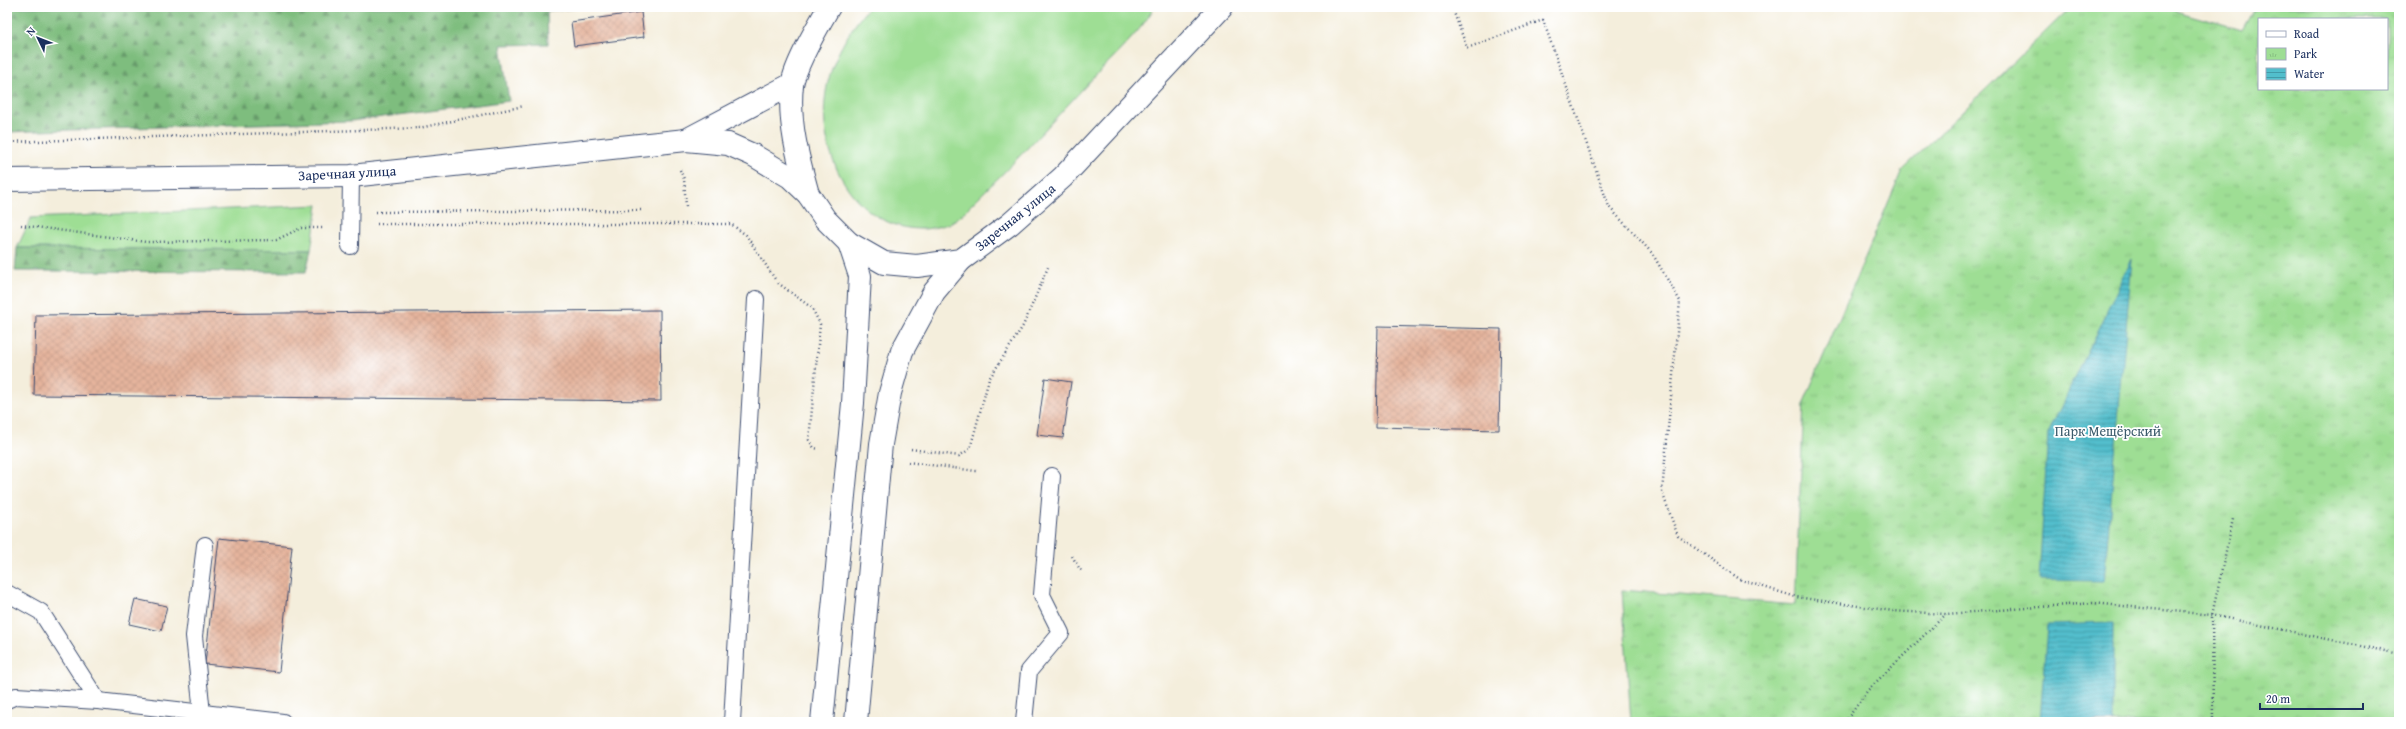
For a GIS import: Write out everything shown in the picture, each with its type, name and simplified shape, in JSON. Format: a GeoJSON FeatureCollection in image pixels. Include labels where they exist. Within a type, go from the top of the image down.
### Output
{"type":"FeatureCollection","features":[{"type":"Feature","properties":{"kind":"street","name":"Заречная улица"},"geometry":{"type":"LineString","coordinates":[[808,194],[792,125],[792,84],[809,43],[829,7]]}},
{"type":"Feature","properties":{"kind":"street","name":"Заречная улица"},"geometry":{"type":"LineString","coordinates":[[1193,38],[1204,7]]}},
{"type":"Feature","properties":{"kind":"street","name":"Заречная улица"},"geometry":{"type":"LineString","coordinates":[[7,180],[351,176],[686,140],[728,144],[753,155],[790,177],[808,194],[825,219],[849,243],[884,263],[917,266],[961,260],[1010,224],[1063,177],[1222,7]]}},
{"type":"Feature","properties":{"kind":"street","name":"Заречная улица"},"geometry":{"type":"LineString","coordinates":[[686,140],[792,84]]}},
{"type":"Feature","properties":{"kind":"street"},"geometry":{"type":"LineString","coordinates":[[822,722],[853,403],[860,276],[849,243]]}},
{"type":"Feature","properties":{"kind":"street"},"geometry":{"type":"LineString","coordinates":[[856,722],[881,444],[890,393],[902,351],[934,292],[961,260]]}},
{"type":"Feature","properties":{"kind":"lane"},"geometry":{"type":"LineString","coordinates":[[350,246],[351,176]]}},
{"type":"Feature","properties":{"kind":"lane"},"geometry":{"type":"LineString","coordinates":[[732,722],[756,299]]}},
{"type":"Feature","properties":{"kind":"lane"},"geometry":{"type":"LineString","coordinates":[[1024,722],[1029,671],[1061,633],[1042,596],[1052,476]]}},
{"type":"Feature","properties":{"kind":"lane"},"geometry":{"type":"LineString","coordinates":[[202,713],[194,636],[205,545]]}},
{"type":"Feature","properties":{"kind":"lane"},"geometry":{"type":"LineString","coordinates":[[7,593],[40,612],[98,702]]}},
{"type":"Feature","properties":{"kind":"lane"},"geometry":{"type":"LineString","coordinates":[[7,700],[16,696],[98,702],[284,722]]}},
{"type":"Feature","properties":{"kind":"path"},"geometry":{"type":"LineString","coordinates":[[1452,7],[1467,48],[1543,20],[1609,207],[1652,253],[1680,301],[1662,492],[1678,536],[1741,580],[1796,597],[1893,611],[1946,614],[2093,603],[2212,615],[2399,654]]}},
{"type":"Feature","properties":{"kind":"path"},"geometry":{"type":"LineString","coordinates":[[7,142],[419,128],[524,106]]}},
{"type":"Feature","properties":{"kind":"path"},"geometry":{"type":"LineString","coordinates":[[677,164],[684,179],[686,208]]}},
{"type":"Feature","properties":{"kind":"path"},"geometry":{"type":"LineString","coordinates":[[21,225],[146,242],[276,240],[301,228],[327,228],[351,219],[380,211],[642,210]]}},
{"type":"Feature","properties":{"kind":"path"},"geometry":{"type":"LineString","coordinates":[[351,219],[381,225],[731,224],[746,236],[776,282],[812,308],[820,324],[809,440],[814,448],[824,450]]}},
{"type":"Feature","properties":{"kind":"path"},"geometry":{"type":"LineString","coordinates":[[908,448],[959,456],[970,449],[990,379],[1023,326],[1049,264]]}},
{"type":"Feature","properties":{"kind":"path"},"geometry":{"type":"LineString","coordinates":[[901,461],[976,471]]}},
{"type":"Feature","properties":{"kind":"path"},"geometry":{"type":"LineString","coordinates":[[2213,722],[2212,615],[2233,519]]}},
{"type":"Feature","properties":{"kind":"path"},"geometry":{"type":"LineString","coordinates":[[1846,722],[1868,690],[1946,614]]}},
{"type":"Feature","properties":{"kind":"green space"},"geometry":{"type":"Polygon","coordinates":[[[7,7],[595,7],[547,11],[548,44],[501,45],[509,101],[351,121],[7,132],[7,7]]]}},
{"type":"Feature","properties":{"kind":"green space"},"geometry":{"type":"Polygon","coordinates":[[[869,7],[1154,7],[1143,25],[1127,44],[994,183],[962,214],[949,223],[937,227],[922,229],[899,226],[878,217],[861,203],[846,186],[828,145],[825,122],[825,100],[830,74],[834,62],[846,39],[869,7]]]}},
{"type":"Feature","properties":{"kind":"green space","name":"Парк Мещёрский"},"geometry":{"type":"Polygon","coordinates":[[[2071,7],[2162,7],[2242,30],[2255,7],[2399,7],[2399,722],[1631,722],[1622,590],[1795,605],[1804,402],[1902,170],[2071,7]]]}},
{"type":"Feature","properties":{"kind":"green space"},"geometry":{"type":"Polygon","coordinates":[[[318,205],[311,250],[17,248],[31,218],[318,205]]]}},
{"type":"Feature","properties":{"kind":"green space"},"geometry":{"type":"Polygon","coordinates":[[[17,248],[311,250],[306,272],[15,271],[17,248]]]}},
{"type":"Feature","properties":{"kind":"water"},"geometry":{"type":"Polygon","coordinates":[[[2132,259],[2104,581],[2039,580],[2048,434],[2132,259]]]}},
{"type":"Feature","properties":{"kind":"water"},"geometry":{"type":"Polygon","coordinates":[[[2113,623],[2113,722],[2040,722],[2047,625],[2113,623]]]}},
{"type":"Feature","properties":{"kind":"building"},"geometry":{"type":"Polygon","coordinates":[[[641,12],[644,37],[574,46],[571,22],[641,12]]]}},
{"type":"Feature","properties":{"kind":"building"},"geometry":{"type":"Polygon","coordinates":[[[660,310],[661,401],[34,395],[36,315],[660,310]]]}},
{"type":"Feature","properties":{"kind":"building"},"geometry":{"type":"Polygon","coordinates":[[[1378,326],[1501,329],[1499,430],[1376,427],[1378,326]]]}},
{"type":"Feature","properties":{"kind":"building"},"geometry":{"type":"Polygon","coordinates":[[[1045,378],[1071,382],[1063,438],[1037,435],[1045,378]]]}},
{"type":"Feature","properties":{"kind":"building"},"geometry":{"type":"Polygon","coordinates":[[[219,538],[292,546],[279,672],[205,664],[219,538]]]}},
{"type":"Feature","properties":{"kind":"building"},"geometry":{"type":"Polygon","coordinates":[[[135,599],[167,606],[161,631],[129,624],[135,599]]]}}]}
